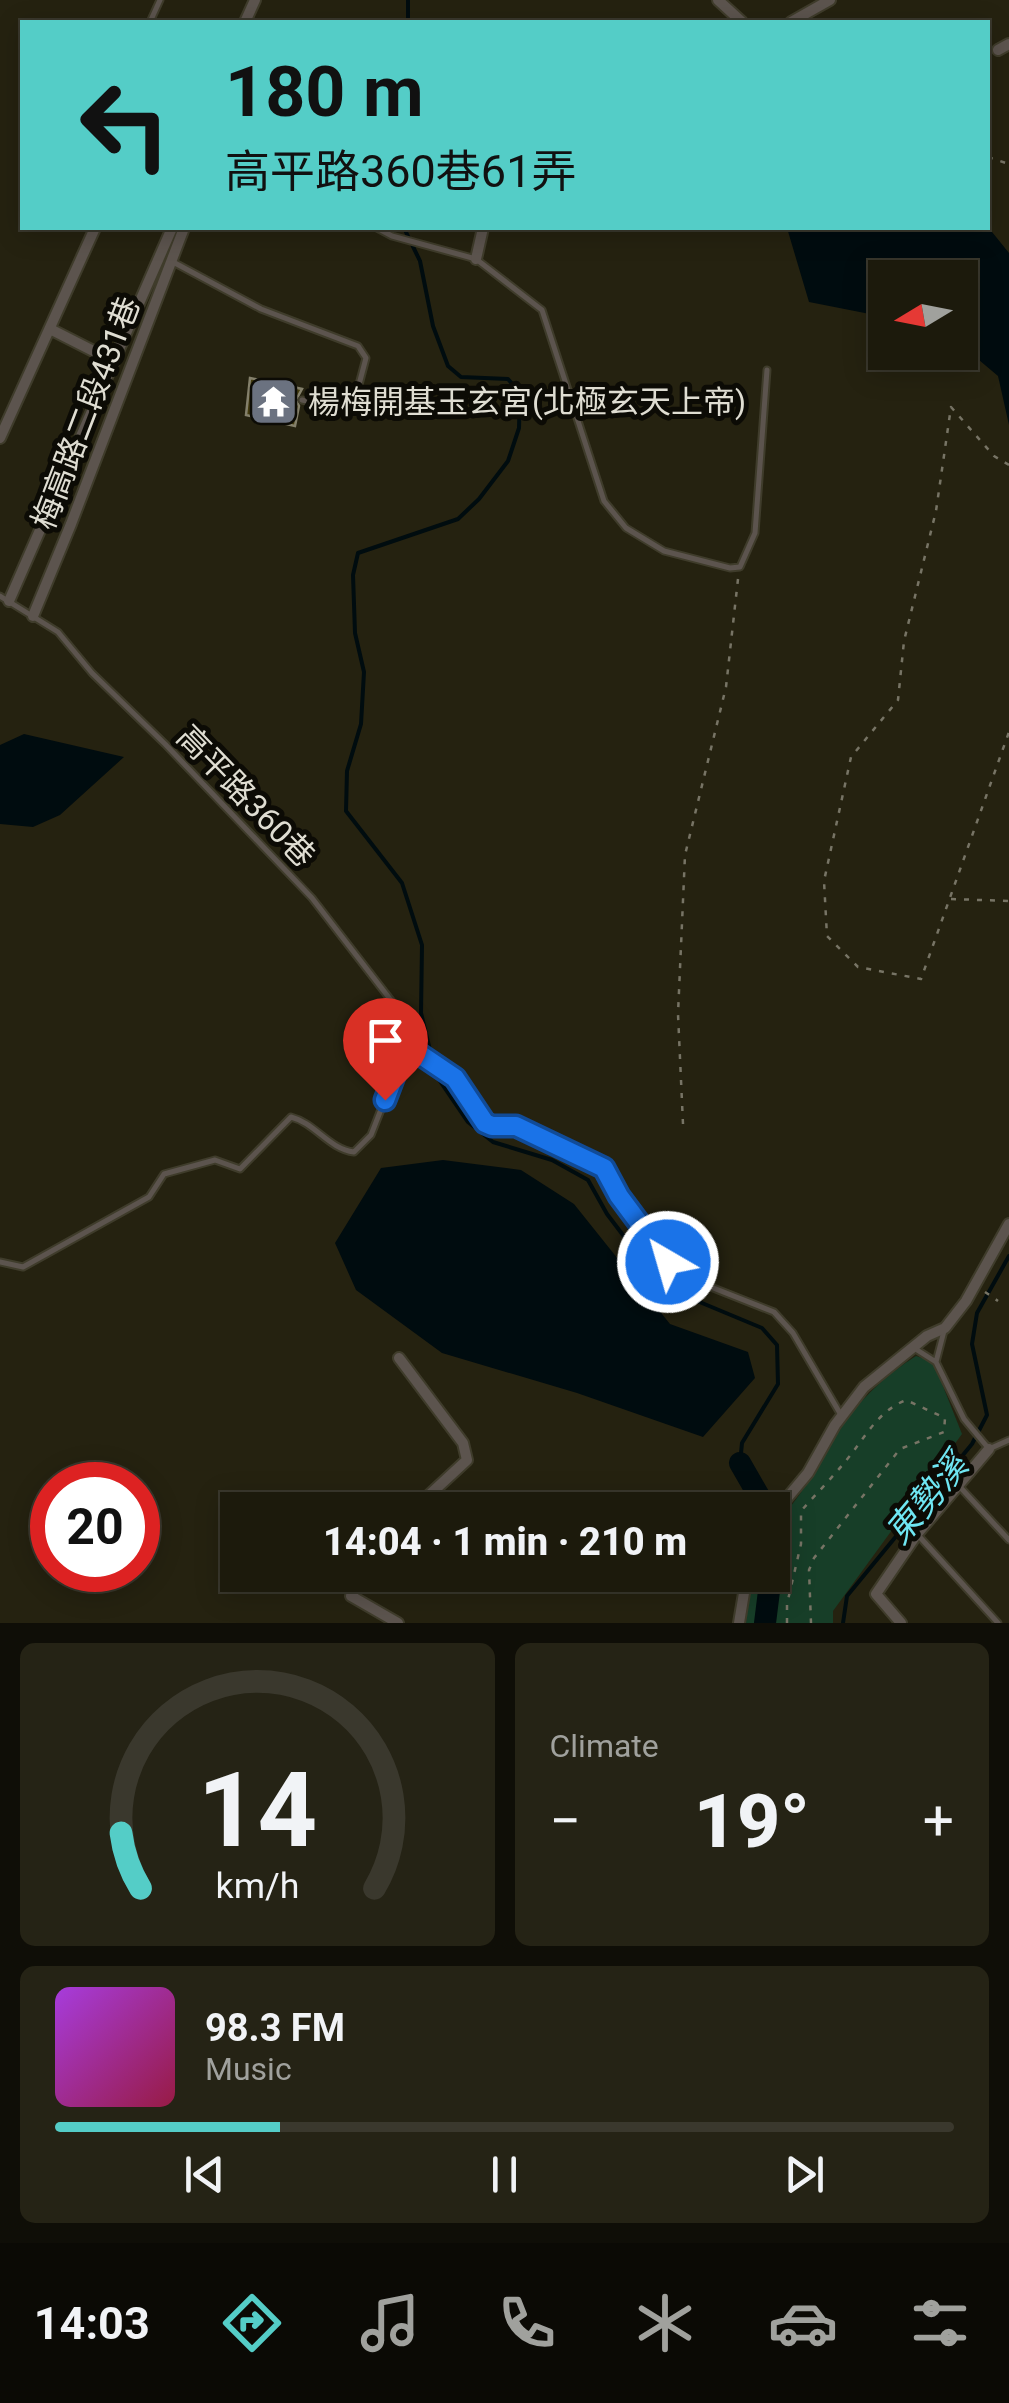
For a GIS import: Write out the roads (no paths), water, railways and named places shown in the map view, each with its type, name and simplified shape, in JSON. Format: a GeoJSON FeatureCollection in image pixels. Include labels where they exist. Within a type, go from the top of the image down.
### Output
{"type":"FeatureCollection","features":[{"type":"Feature","properties":{"kind":"street"},"geometry":{"type":"LineString","coordinates":[[718,0],[740,20]]}},
{"type":"Feature","properties":{"kind":"street"},"geometry":{"type":"LineString","coordinates":[[795,20],[830,0]]}},
{"type":"Feature","properties":{"kind":"street"},"geometry":{"type":"LineString","coordinates":[[0,438],[94,230]]}},
{"type":"Feature","properties":{"kind":"street","name":"梅高路二段431巷"},"geometry":{"type":"LineString","coordinates":[[5,598],[171,230]]}},
{"type":"Feature","properties":{"kind":"street","name":"梅高路二段431巷"},"geometry":{"type":"LineString","coordinates":[[32,616],[183,230]]}},
{"type":"Feature","properties":{"kind":"street"},"geometry":{"type":"LineString","coordinates":[[476,259],[483,230]]}},
{"type":"Feature","properties":{"kind":"street"},"geometry":{"type":"LineString","coordinates":[[50,328],[113,361]]}},
{"type":"Feature","properties":{"kind":"street"},"geometry":{"type":"LineString","coordinates":[[790,1496],[864,1387],[927,1336],[945,1328],[975,1286],[1009,1224]]}},
{"type":"Feature","properties":{"kind":"street"},"geometry":{"type":"LineString","coordinates":[[398,1358],[463,1444],[466,1460],[432,1492]]}},
{"type":"Feature","properties":{"kind":"street"},"geometry":{"type":"LineString","coordinates":[[901,1623],[876,1594],[918,1534],[989,1449]]}},
{"type":"Feature","properties":{"kind":"street"},"geometry":{"type":"LineString","coordinates":[[353,1592],[351,1596],[398,1623]]}},
{"type":"Feature","properties":{"kind":"street"},"geometry":{"type":"LineString","coordinates":[[739,1623],[744,1592]]}},
{"type":"Feature","properties":{"kind":"lane"},"geometry":{"type":"LineString","coordinates":[[383,230],[476,259],[542,310],[604,501],[626,528],[664,551],[730,568],[740,567],[755,534],[766,370]]}},
{"type":"Feature","properties":{"kind":"lane"},"geometry":{"type":"LineString","coordinates":[[172,262],[261,308],[358,346],[366,358],[352,411],[302,400]]}},
{"type":"Feature","properties":{"kind":"lane","name":"高平路360巷"},"geometry":{"type":"LineString","coordinates":[[5,598],[58,632],[92,673],[312,898],[407,1020],[412,1049]]}},
{"type":"Feature","properties":{"kind":"lane"},"geometry":{"type":"LineString","coordinates":[[0,1262],[23,1268],[149,1197],[164,1174],[215,1160],[240,1169],[291,1118],[302,1120],[344,1150],[354,1152],[371,1135],[398,1066],[412,1049],[451,1074],[485,1123],[516,1126],[604,1168],[638,1226],[683,1276],[774,1312],[793,1333],[842,1415]]}},
{"type":"Feature","properties":{"kind":"lane"},"geometry":{"type":"LineString","coordinates":[[936,1362],[945,1328]]}},
{"type":"Feature","properties":{"kind":"lane"},"geometry":{"type":"LineString","coordinates":[[914,1348],[936,1362],[964,1419],[989,1449],[1009,1440]]}},
{"type":"Feature","properties":{"kind":"lane"},"geometry":{"type":"LineString","coordinates":[[958,1485],[1009,1540]]}},
{"type":"Feature","properties":{"kind":"lane"},"geometry":{"type":"LineString","coordinates":[[918,1534],[998,1623]]}},
{"type":"Feature","properties":{"kind":"waterway"},"geometry":{"type":"LineString","coordinates":[[408,0],[408,20]]}},
{"type":"Feature","properties":{"kind":"waterway"},"geometry":{"type":"LineString","coordinates":[[405,230],[420,261],[433,326],[448,366],[461,377],[508,379],[520,393],[519,428],[508,461],[458,519],[358,553],[353,575],[355,633],[364,672],[361,724],[347,771],[346,811],[402,883],[422,945],[421,1013],[436,1075],[468,1122],[493,1142],[552,1160],[588,1180],[607,1214],[654,1276],[690,1298],[762,1328],[777,1345],[778,1384],[742,1443],[740,1463]]}},
{"type":"Feature","properties":{"kind":"waterway","name":"東勢溪"},"geometry":{"type":"LineString","coordinates":[[843,1623],[847,1596],[972,1444],[987,1415],[972,1344],[977,1313],[1009,1256]]}},
{"type":"Feature","properties":{"kind":"waterway","name":"東勢溪"},"geometry":{"type":"LineString","coordinates":[[740,1463],[757,1492]]}},
{"type":"Feature","properties":{"kind":"waterway","name":"東勢溪"},"geometry":{"type":"LineString","coordinates":[[765,1623],[769,1592]]}},
{"type":"Feature","properties":{"kind":"place","name":"楊梅開基玉玄宮(北極玄天上帝)"},"geometry":{"type":"Point","coordinates":[273,402]}}]}
